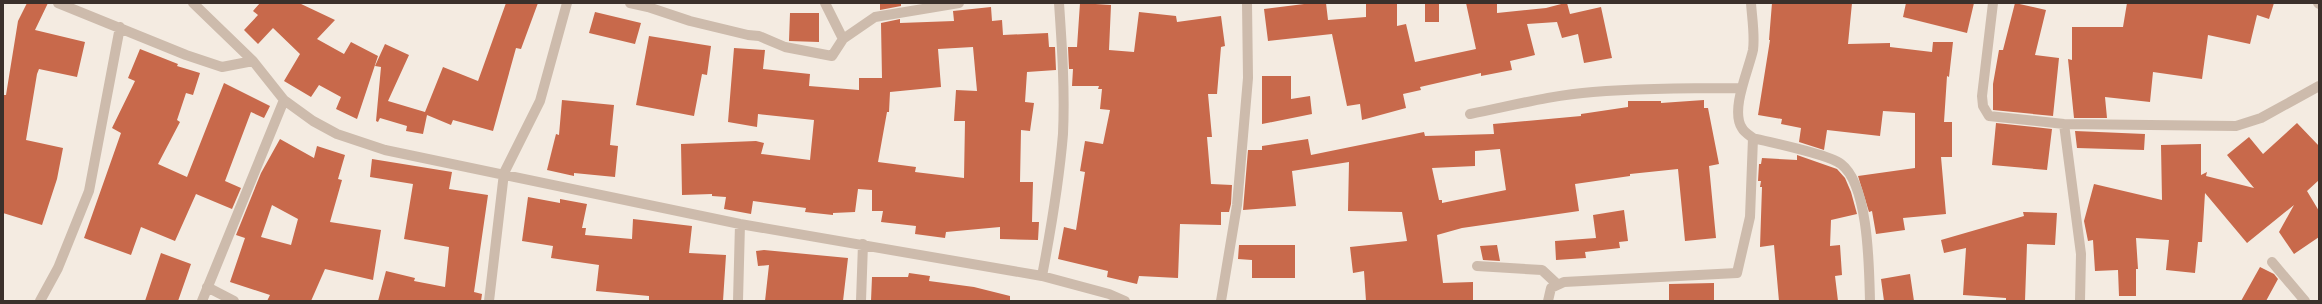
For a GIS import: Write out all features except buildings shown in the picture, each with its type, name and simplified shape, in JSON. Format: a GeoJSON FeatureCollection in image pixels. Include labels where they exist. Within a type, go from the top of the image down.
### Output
{"type":"FeatureCollection","features":[{"type":"Feature","properties":{"kind":"street"},"geometry":{"type":"LineString","coordinates":[[58,3],[186,55],[222,67],[254,60]]}},
{"type":"Feature","properties":{"kind":"street"},"geometry":{"type":"LineString","coordinates":[[193,3],[254,60],[284,100],[313,121],[338,134],[385,150],[504,173],[740,224],[1042,276],[1109,298],[1125,301]]}},
{"type":"Feature","properties":{"kind":"street"},"geometry":{"type":"LineString","coordinates":[[489,301],[504,173],[540,101],[567,3]]}},
{"type":"Feature","properties":{"kind":"street"},"geometry":{"type":"LineString","coordinates":[[630,3],[648,5],[690,21],[748,35],[760,36],[786,47],[832,56],[844,39],[875,17],[959,3]]}},
{"type":"Feature","properties":{"kind":"street"},"geometry":{"type":"LineString","coordinates":[[824,3],[844,39]]}},
{"type":"Feature","properties":{"kind":"street"},"geometry":{"type":"LineString","coordinates":[[1042,276],[1056,198],[1063,133],[1063,53],[1059,3]]}},
{"type":"Feature","properties":{"kind":"street"},"geometry":{"type":"LineString","coordinates":[[1221,301],[1237,205],[1248,78],[1247,3]]}},
{"type":"Feature","properties":{"kind":"street"},"geometry":{"type":"LineString","coordinates":[[1751,3],[1753,49],[1741,88],[1738,118],[1743,130],[1753,138],[1840,163],[1851,175],[1863,208],[1870,301]]}},
{"type":"Feature","properties":{"kind":"street"},"geometry":{"type":"LineString","coordinates":[[1993,3],[1982,96],[1985,111],[1989,116],[2064,124],[2236,126],[2261,118],[2319,86]]}},
{"type":"Feature","properties":{"kind":"street"},"geometry":{"type":"LineString","coordinates":[[40,301],[58,268],[89,191],[120,27]]}},
{"type":"Feature","properties":{"kind":"street"},"geometry":{"type":"LineString","coordinates":[[1470,114],[1591,92],[1653,88],[1741,88]]}},
{"type":"Feature","properties":{"kind":"street"},"geometry":{"type":"LineString","coordinates":[[202,301],[284,100]]}},
{"type":"Feature","properties":{"kind":"street"},"geometry":{"type":"LineString","coordinates":[[2064,124],[2080,254],[2080,301]]}},
{"type":"Feature","properties":{"kind":"street"},"geometry":{"type":"LineString","coordinates":[[1548,301],[1549,293],[1557,284],[1737,273],[1750,217],[1753,138]]}},
{"type":"Feature","properties":{"kind":"street"},"geometry":{"type":"LineString","coordinates":[[738,301],[740,224]]}},
{"type":"Feature","properties":{"kind":"street"},"geometry":{"type":"LineString","coordinates":[[861,301],[863,244]]}},
{"type":"Feature","properties":{"kind":"street"},"geometry":{"type":"LineString","coordinates":[[2272,262],[2305,301]]}},
{"type":"Feature","properties":{"kind":"street"},"geometry":{"type":"LineString","coordinates":[[1477,266],[1542,270],[1557,284]]}},
{"type":"Feature","properties":{"kind":"street"},"geometry":{"type":"LineString","coordinates":[[207,287],[234,301]]}}]}
